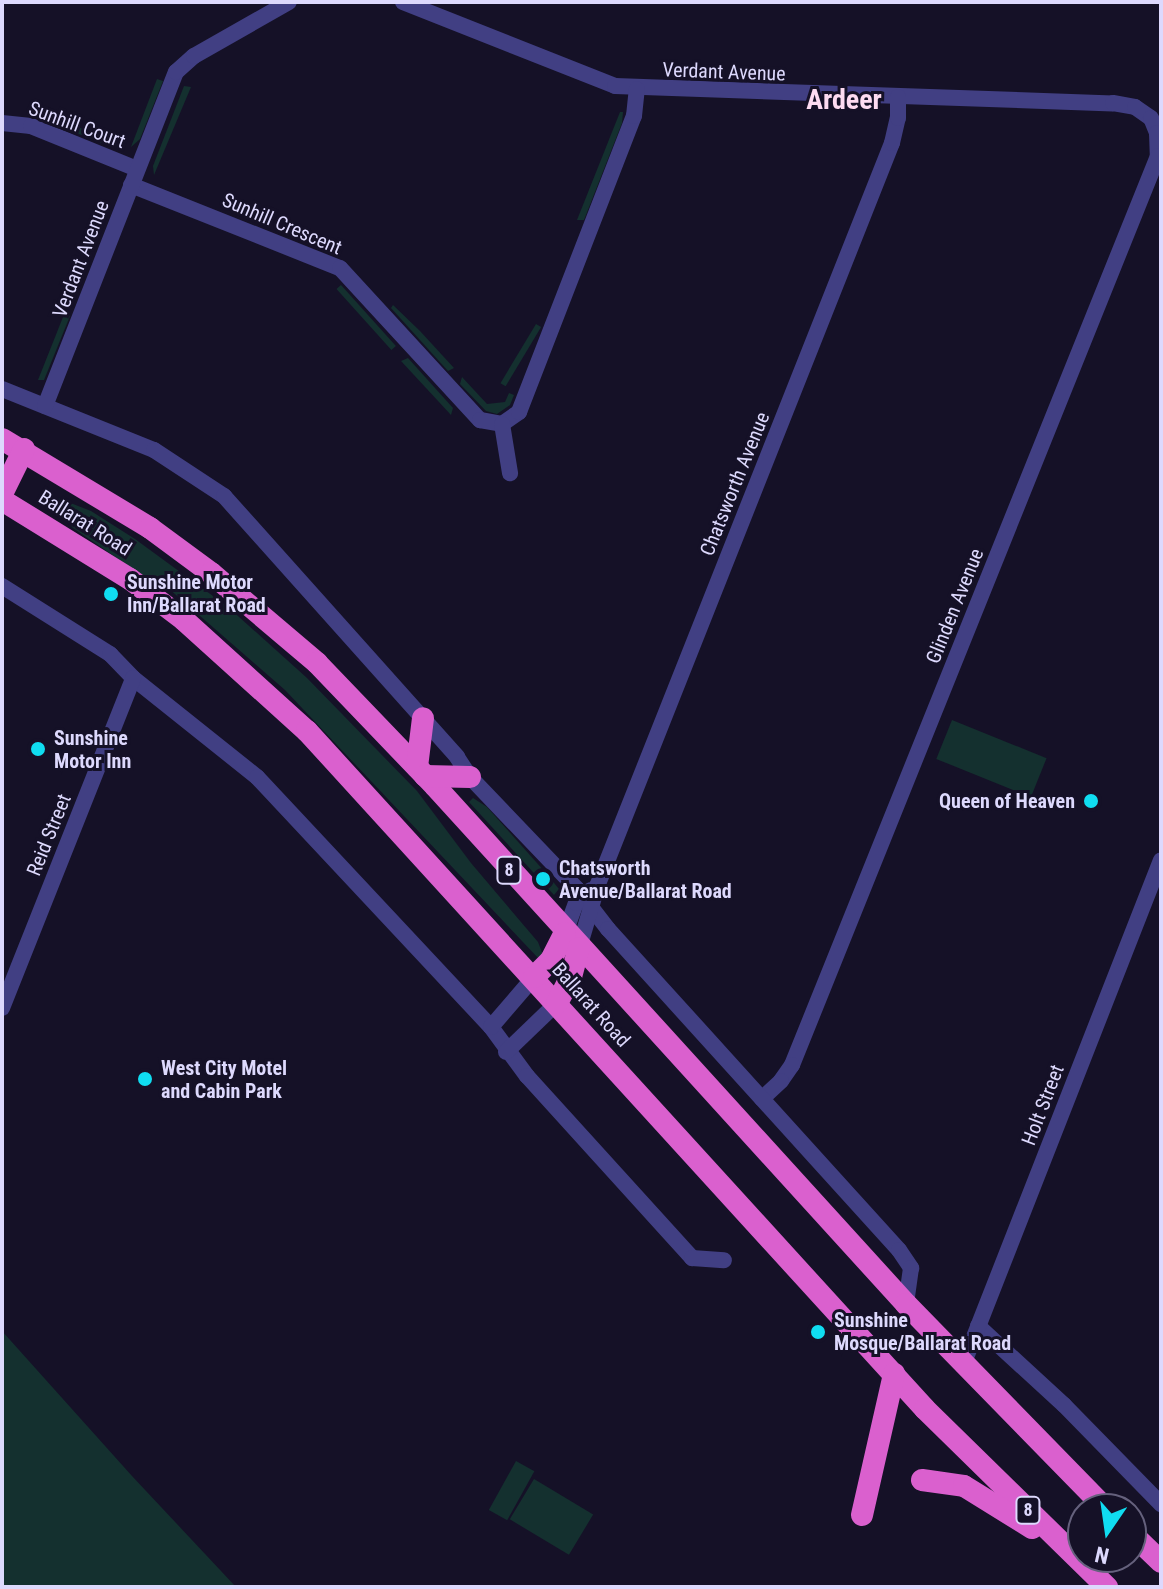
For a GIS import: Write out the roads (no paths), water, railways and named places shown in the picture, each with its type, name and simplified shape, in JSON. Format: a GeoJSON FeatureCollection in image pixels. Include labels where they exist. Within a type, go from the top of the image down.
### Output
{"type":"FeatureCollection","features":[{"type":"Feature","properties":{"kind":"highway","name":"Ballarat Road"},"geometry":{"type":"LineString","coordinates":[[2,439],[24,449],[150,528],[211,573],[317,663],[421,772],[906,1304],[1090,1493]]}},
{"type":"Feature","properties":{"kind":"highway"},"geometry":{"type":"LineString","coordinates":[[2,497],[24,449]]}},
{"type":"Feature","properties":{"kind":"highway","name":"Ballarat Road"},"geometry":{"type":"LineString","coordinates":[[2,497],[130,579],[217,646],[307,731],[894,1374],[1067,1547]]}},
{"type":"Feature","properties":{"kind":"highway"},"geometry":{"type":"LineString","coordinates":[[423,718],[421,772],[470,777]]}},
{"type":"Feature","properties":{"kind":"highway"},"geometry":{"type":"LineString","coordinates":[[534,977],[572,941]]}},
{"type":"Feature","properties":{"kind":"highway"},"geometry":{"type":"LineString","coordinates":[[557,1003],[571,977],[572,941]]}},
{"type":"Feature","properties":{"kind":"highway"},"geometry":{"type":"LineString","coordinates":[[862,1515],[894,1374]]}},
{"type":"Feature","properties":{"kind":"highway"},"geometry":{"type":"LineString","coordinates":[[922,1480],[944,1482],[972,1491],[1067,1552]]}},
{"type":"Feature","properties":{"kind":"street","name":"Verdant Avenue"},"geometry":{"type":"LineString","coordinates":[[45,406],[176,72],[194,56],[289,2]]}},
{"type":"Feature","properties":{"kind":"street","name":"Verdant Avenue"},"geometry":{"type":"LineString","coordinates":[[403,2],[615,86],[1113,103],[1135,107],[1151,118]]}},
{"type":"Feature","properties":{"kind":"street"},"geometry":{"type":"LineString","coordinates":[[510,473],[502,424],[519,412],[634,116],[637,89]]}},
{"type":"Feature","properties":{"kind":"street","name":"Chatsworth Avenue"},"geometry":{"type":"LineString","coordinates":[[572,941],[570,913],[588,902],[598,884],[892,143],[898,118],[898,97]]}},
{"type":"Feature","properties":{"kind":"street","name":"Glinden Avenue"},"geometry":{"type":"LineString","coordinates":[[762,1099],[792,1065],[1158,156],[1157,133],[1151,118]]}},
{"type":"Feature","properties":{"kind":"street","name":"Sunhill Court"},"geometry":{"type":"LineString","coordinates":[[2,123],[31,126],[134,177]]}},
{"type":"Feature","properties":{"kind":"street","name":"Sunhill Crescent"},"geometry":{"type":"LineString","coordinates":[[134,177],[340,268],[480,420],[502,424]]}},
{"type":"Feature","properties":{"kind":"street"},"geometry":{"type":"LineString","coordinates":[[2,389],[154,450],[224,496],[423,718],[470,777],[588,902],[899,1250],[911,1268],[906,1304]]}},
{"type":"Feature","properties":{"kind":"street"},"geometry":{"type":"LineString","coordinates":[[2,586],[110,654],[133,678],[257,777],[491,1027],[506,1052],[692,1258],[724,1260]]}},
{"type":"Feature","properties":{"kind":"street","name":"Reid Street"},"geometry":{"type":"LineString","coordinates":[[2,1008],[133,678]]}},
{"type":"Feature","properties":{"kind":"street","name":"Holt Street"},"geometry":{"type":"LineString","coordinates":[[963,1365],[1161,860]]}},
{"type":"Feature","properties":{"kind":"street"},"geometry":{"type":"LineString","coordinates":[[491,1027],[534,977]]}},
{"type":"Feature","properties":{"kind":"street"},"geometry":{"type":"LineString","coordinates":[[506,1052],[557,1003]]}},
{"type":"Feature","properties":{"kind":"street"},"geometry":{"type":"LineString","coordinates":[[978,1326],[1064,1405],[1161,1504]]}},
{"type":"Feature","properties":{"kind":"place","name":"Sunshine Motor Inn/Ballarat Road"},"geometry":{"type":"Point","coordinates":[111,594]}},
{"type":"Feature","properties":{"kind":"place","name":"Sunshine Motor Inn"},"geometry":{"type":"Point","coordinates":[38,749]}},
{"type":"Feature","properties":{"kind":"place","name":"Queen of Heaven"},"geometry":{"type":"Point","coordinates":[1091,801]}},
{"type":"Feature","properties":{"kind":"place","name":"Chatsworth Avenue/Ballarat Road"},"geometry":{"type":"Point","coordinates":[543,879]}},
{"type":"Feature","properties":{"kind":"place","name":"West City Motel and Cabin Park"},"geometry":{"type":"Point","coordinates":[145,1079]}},
{"type":"Feature","properties":{"kind":"place","name":"Sunshine Mosque/Ballarat Road"},"geometry":{"type":"Point","coordinates":[818,1332]}},
{"type":"Feature","properties":{"kind":"district","name":"Ardeer"},"geometry":{"type":"Point","coordinates":[844,100]}}]}
